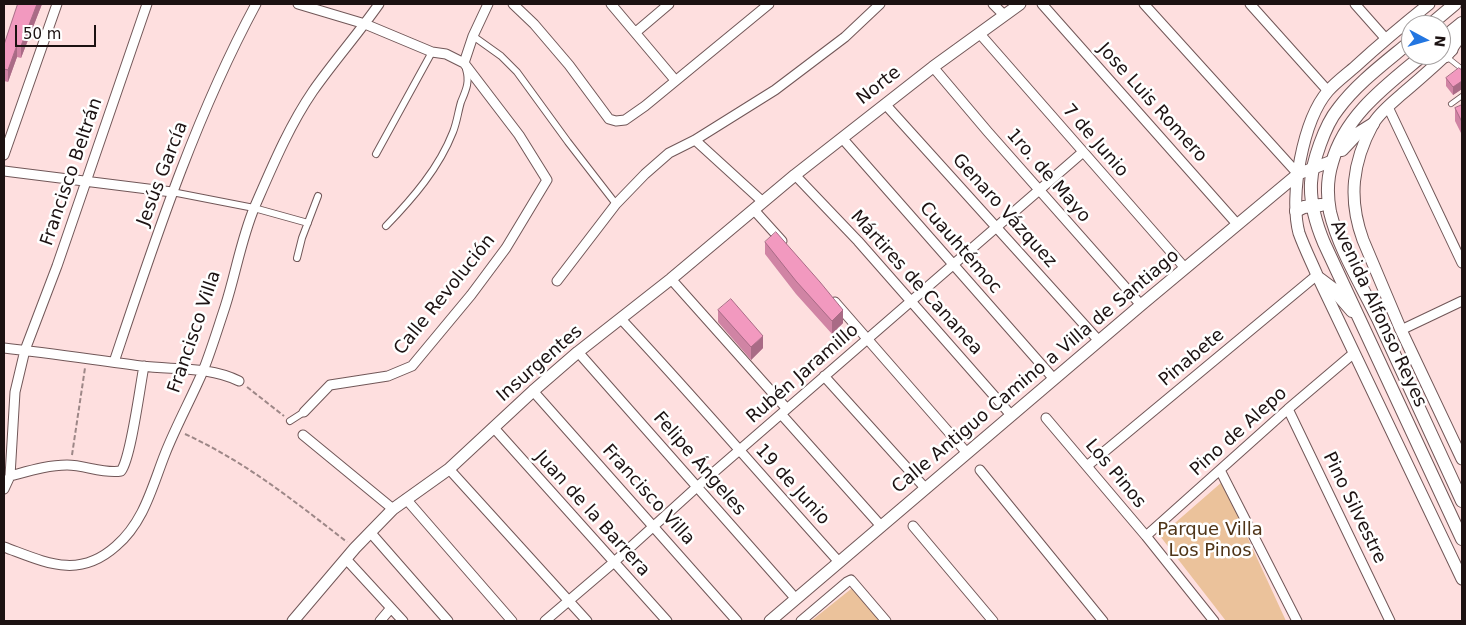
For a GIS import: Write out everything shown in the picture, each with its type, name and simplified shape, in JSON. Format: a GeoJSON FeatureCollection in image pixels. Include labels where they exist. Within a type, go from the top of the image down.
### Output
{"type":"FeatureCollection","features":[{"type":"Feature","properties":{"kind":"main road"},"geometry":{"type":"LineString","coordinates":[[1442,15],[1455,4]]}},
{"type":"Feature","properties":{"kind":"main road"},"geometry":{"type":"LineString","coordinates":[[1451,32],[1462,23]]}},
{"type":"Feature","properties":{"kind":"main road"},"geometry":{"type":"LineString","coordinates":[[1451,49],[1462,33]]}},
{"type":"Feature","properties":{"kind":"main road","name":"Avenida Alfonso Reyes"},"geometry":{"type":"LineString","coordinates":[[1401,50],[1347,98],[1337,110],[1320,144],[1311,182],[1313,205],[1324,243],[1462,539]]}},
{"type":"Feature","properties":{"kind":"main road","name":"Avenida Alfonso Reyes"},"geometry":{"type":"LineString","coordinates":[[1412,65],[1362,109],[1346,132],[1332,161],[1328,182],[1329,204],[1339,240],[1410,386],[1462,501]]}},
{"type":"Feature","properties":{"kind":"main road"},"geometry":{"type":"LineString","coordinates":[[1332,161],[1357,134],[1373,124]]}},
{"type":"Feature","properties":{"kind":"main road"},"geometry":{"type":"LineString","coordinates":[[1296,211],[1313,205],[1329,204]]}},
{"type":"Feature","properties":{"kind":"main road"},"geometry":{"type":"LineString","coordinates":[[1318,277],[1332,288],[1360,318]]}},
{"type":"Feature","properties":{"kind":"street"},"geometry":{"type":"LineString","coordinates":[[4,155],[57,4]]}},
{"type":"Feature","properties":{"kind":"street","name":"Francisco Beltrán"},"geometry":{"type":"LineString","coordinates":[[10,476],[15,392],[25,350],[57,266],[147,4]]}},
{"type":"Feature","properties":{"kind":"street","name":"Jesús García"},"geometry":{"type":"LineString","coordinates":[[114,362],[172,192],[213,91],[256,4]]}},
{"type":"Feature","properties":{"kind":"street"},"geometry":{"type":"LineString","coordinates":[[298,4],[365,24],[432,52],[446,54],[464,63]]}},
{"type":"Feature","properties":{"kind":"street","name":"Francisco Villa"},"geometry":{"type":"LineString","coordinates":[[4,547],[59,566],[71,567],[100,558],[116,547],[128,534],[145,506],[203,370],[225,306],[240,249],[254,208],[280,150],[312,92],[379,4]]}},
{"type":"Feature","properties":{"kind":"street"},"geometry":{"type":"LineString","coordinates":[[386,226],[405,206],[437,166],[450,140],[468,83],[464,63],[473,36],[488,4]]}},
{"type":"Feature","properties":{"kind":"street"},"geometry":{"type":"LineString","coordinates":[[513,4],[534,24],[569,65],[607,118],[620,121],[630,117],[769,4]]}},
{"type":"Feature","properties":{"kind":"street"},"geometry":{"type":"LineString","coordinates":[[611,4],[675,80]]}},
{"type":"Feature","properties":{"kind":"street"},"geometry":{"type":"LineString","coordinates":[[636,32],[669,4]]}},
{"type":"Feature","properties":{"kind":"street"},"geometry":{"type":"LineString","coordinates":[[557,281],[616,204],[645,174],[669,153],[695,140],[775,90],[845,37],[880,4]]}},
{"type":"Feature","properties":{"kind":"street"},"geometry":{"type":"LineString","coordinates":[[993,4],[1004,15]]}},
{"type":"Feature","properties":{"kind":"street","name":"Norte"},"geometry":{"type":"LineString","coordinates":[[763,202],[933,67],[1020,4]]}},
{"type":"Feature","properties":{"kind":"street","name":"Jose Luis Romero"},"geometry":{"type":"LineString","coordinates":[[1042,4],[1238,224]]}},
{"type":"Feature","properties":{"kind":"street"},"geometry":{"type":"LineString","coordinates":[[1144,4],[1298,174]]}},
{"type":"Feature","properties":{"kind":"street"},"geometry":{"type":"LineString","coordinates":[[1250,4],[1328,91]]}},
{"type":"Feature","properties":{"kind":"street"},"geometry":{"type":"LineString","coordinates":[[1355,4],[1386,39]]}},
{"type":"Feature","properties":{"kind":"street"},"geometry":{"type":"LineString","coordinates":[[1428,4],[1328,91],[1320,103],[1308,129],[1302,150],[1298,174],[1296,211],[1299,232],[1318,277],[1462,579]]}},
{"type":"Feature","properties":{"kind":"street","name":"7 de Junio"},"geometry":{"type":"LineString","coordinates":[[980,34],[1185,268]]}},
{"type":"Feature","properties":{"kind":"street"},"geometry":{"type":"LineString","coordinates":[[473,36],[501,56],[517,72],[616,204]]}},
{"type":"Feature","properties":{"kind":"street"},"geometry":{"type":"LineString","coordinates":[[1451,51],[1462,41]]}},
{"type":"Feature","properties":{"kind":"street"},"geometry":{"type":"LineString","coordinates":[[376,154],[432,52]]}},
{"type":"Feature","properties":{"kind":"street","name":"Calle Revolución"},"geometry":{"type":"LineString","coordinates":[[290,421],[304,412],[330,385],[388,376],[412,366],[506,248],[547,180],[519,134],[464,63]]}},
{"type":"Feature","properties":{"kind":"street"},"geometry":{"type":"LineString","coordinates":[[1436,65],[1388,106],[1373,124],[1356,168],[1353,191],[1358,226],[1401,330],[1462,459]]}},
{"type":"Feature","properties":{"kind":"street","name":"1ro. de Mayo"},"geometry":{"type":"LineString","coordinates":[[933,67],[1141,305]]}},
{"type":"Feature","properties":{"kind":"street","name":"Genaro Vázquez"},"geometry":{"type":"LineString","coordinates":[[885,104],[1099,341]]}},
{"type":"Feature","properties":{"kind":"street"},"geometry":{"type":"LineString","coordinates":[[1388,106],[1462,263]]}},
{"type":"Feature","properties":{"kind":"street","name":"Cuauhtémoc"},"geometry":{"type":"LineString","coordinates":[[842,138],[1054,379]]}},
{"type":"Feature","properties":{"kind":"street"},"geometry":{"type":"LineString","coordinates":[[695,140],[763,202]]}},
{"type":"Feature","properties":{"kind":"street","name":"Rubén Jaramillo"},"geometry":{"type":"LineString","coordinates":[[545,621],[614,563],[698,486],[912,302],[1082,152]]}},
{"type":"Feature","properties":{"kind":"street","name":"Calle Antiguo Camino a Villa de Santiago"},"geometry":{"type":"LineString","coordinates":[[770,621],[1298,174],[1332,161]]}},
{"type":"Feature","properties":{"kind":"street"},"geometry":{"type":"LineString","coordinates":[[4,171],[172,192],[254,208],[308,223]]}},
{"type":"Feature","properties":{"kind":"street","name":"Mártires de Cananea"},"geometry":{"type":"LineString","coordinates":[[795,175],[858,241],[1012,415]]}},
{"type":"Feature","properties":{"kind":"street"},"geometry":{"type":"LineString","coordinates":[[297,258],[318,196]]}},
{"type":"Feature","properties":{"kind":"street","name":"Insurgentes"},"geometry":{"type":"LineString","coordinates":[[294,621],[355,548],[393,509],[449,469],[578,352],[671,279],[763,202]]}},
{"type":"Feature","properties":{"kind":"street"},"geometry":{"type":"LineString","coordinates":[[754,210],[785,246]]}},
{"type":"Feature","properties":{"kind":"street","name":"Pinabete"},"geometry":{"type":"LineString","coordinates":[[1087,466],[1318,277]]}},
{"type":"Feature","properties":{"kind":"street"},"geometry":{"type":"LineString","coordinates":[[671,279],[881,526]]}},
{"type":"Feature","properties":{"kind":"street"},"geometry":{"type":"LineString","coordinates":[[830,296],[967,453]]}},
{"type":"Feature","properties":{"kind":"street"},"geometry":{"type":"LineString","coordinates":[[1401,330],[1462,301]]}},
{"type":"Feature","properties":{"kind":"street","name":"19 de Junio"},"geometry":{"type":"LineString","coordinates":[[621,318],[685,387],[739,451],[839,562]]}},
{"type":"Feature","properties":{"kind":"street"},"geometry":{"type":"LineString","coordinates":[[4,348],[144,366],[203,370],[225,374],[239,381]]}},
{"type":"Feature","properties":{"kind":"street","name":"Felipe Ángeles"},"geometry":{"type":"LineString","coordinates":[[578,352],[796,599]]}},
{"type":"Feature","properties":{"kind":"street","name":"Pino de Alepo"},"geometry":{"type":"LineString","coordinates":[[1146,536],[1288,409],[1354,353]]}},
{"type":"Feature","properties":{"kind":"street"},"geometry":{"type":"LineString","coordinates":[[4,489],[10,476],[54,465],[70,465],[110,472],[121,471],[124,467],[144,366]]}},
{"type":"Feature","properties":{"kind":"street"},"geometry":{"type":"LineString","coordinates":[[824,376],[926,488]]}},
{"type":"Feature","properties":{"kind":"street","name":"Francisco Villa"},"geometry":{"type":"LineString","coordinates":[[533,391],[737,621]]}},
{"type":"Feature","properties":{"kind":"street","name":"Pino Silvestre"},"geometry":{"type":"LineString","coordinates":[[1288,409],[1390,621]]}},
{"type":"Feature","properties":{"kind":"street","name":"Los Pinos"},"geometry":{"type":"LineString","coordinates":[[1046,418],[1146,536],[1214,621]]}},
{"type":"Feature","properties":{"kind":"street","name":"Juan de la Barrera"},"geometry":{"type":"LineString","coordinates":[[494,428],[667,621]]}},
{"type":"Feature","properties":{"kind":"street"},"geometry":{"type":"LineString","coordinates":[[303,434],[393,509]]}},
{"type":"Feature","properties":{"kind":"street"},"geometry":{"type":"LineString","coordinates":[[449,469],[587,621]]}},
{"type":"Feature","properties":{"kind":"street"},"geometry":{"type":"LineString","coordinates":[[980,470],[1103,621]]}},
{"type":"Feature","properties":{"kind":"street"},"geometry":{"type":"LineString","coordinates":[[1220,470],[1297,621]]}},
{"type":"Feature","properties":{"kind":"street"},"geometry":{"type":"LineString","coordinates":[[406,499],[512,621]]}},
{"type":"Feature","properties":{"kind":"street"},"geometry":{"type":"LineString","coordinates":[[913,526],[993,621]]}},
{"type":"Feature","properties":{"kind":"street"},"geometry":{"type":"LineString","coordinates":[[370,532],[448,621]]}},
{"type":"Feature","properties":{"kind":"street"},"geometry":{"type":"LineString","coordinates":[[346,559],[403,621]]}},
{"type":"Feature","properties":{"kind":"street"},"geometry":{"type":"LineString","coordinates":[[801,621],[851,580],[886,621]]}},
{"type":"Feature","properties":{"kind":"street"},"geometry":{"type":"LineString","coordinates":[[380,621],[390,608]]}},
{"type":"Feature","properties":{"kind":"lane"},"geometry":{"type":"LineString","coordinates":[[1451,60],[1462,68]]}},
{"type":"Feature","properties":{"kind":"lane"},"geometry":{"type":"LineString","coordinates":[[1451,104],[1462,96]]}},
{"type":"Feature","properties":{"kind":"path"},"geometry":{"type":"LineString","coordinates":[[70,465],[87,358]]}},
{"type":"Feature","properties":{"kind":"path"},"geometry":{"type":"LineString","coordinates":[[239,381],[290,421]]}},
{"type":"Feature","properties":{"kind":"path"},"geometry":{"type":"LineString","coordinates":[[176,430],[211,446],[263,477],[355,548]]}},
{"type":"Feature","properties":{"kind":"green space","name":"Parque Villa Los Pinos"},"geometry":{"type":"Polygon","coordinates":[[[1222,482],[1286,621],[1226,621],[1160,536],[1222,482]]]}},
{"type":"Feature","properties":{"kind":"green space"},"geometry":{"type":"Polygon","coordinates":[[[856,585],[884,621],[811,621],[856,585]]]}},
{"type":"Feature","properties":{"kind":"building"},"geometry":{"type":"Polygon","coordinates":[[[18,4],[37,4],[21,46],[17,45],[8,70],[4,69],[4,45],[18,4]]]}},
{"type":"Feature","properties":{"kind":"building"},"geometry":{"type":"Polygon","coordinates":[[[1459,68],[1462,70],[1462,81],[1453,87],[1446,78],[1459,68]]]}},
{"type":"Feature","properties":{"kind":"building"},"geometry":{"type":"Polygon","coordinates":[[[1462,105],[1462,122],[1455,108],[1462,105]]]}},
{"type":"Feature","properties":{"kind":"building"},"geometry":{"type":"Polygon","coordinates":[[[776,232],[843,310],[832,321],[796,281],[765,242],[776,232]]]}},
{"type":"Feature","properties":{"kind":"building"},"geometry":{"type":"Polygon","coordinates":[[[731,299],[763,336],[751,347],[718,310],[731,299]]]}}]}
